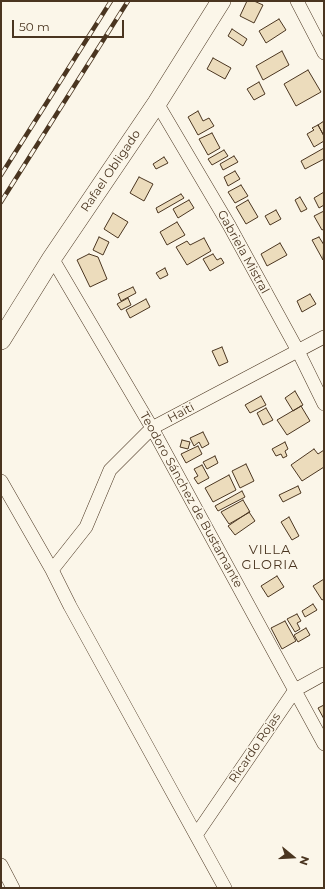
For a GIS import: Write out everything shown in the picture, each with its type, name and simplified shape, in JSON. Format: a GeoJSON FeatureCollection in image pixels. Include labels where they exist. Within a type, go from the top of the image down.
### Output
{"type":"FeatureCollection","features":[{"type":"Feature","properties":{"kind":"street","name":"Rafael Obligado"},"geometry":{"type":"LineString","coordinates":[[1,340],[52,258],[157,103],[221,1]]}},
{"type":"Feature","properties":{"kind":"street"},"geometry":{"type":"LineString","coordinates":[[300,2],[324,53]]}},
{"type":"Feature","properties":{"kind":"street","name":"Gabriela Mistral"},"geometry":{"type":"LineString","coordinates":[[157,103],[229,225],[298,351],[324,404]]}},
{"type":"Feature","properties":{"kind":"street","name":"Teodoro Sánchez de Bustamante"},"geometry":{"type":"LineString","coordinates":[[52,258],[152,428],[324,744]]}},
{"type":"Feature","properties":{"kind":"street","name":"Haiti"},"geometry":{"type":"LineString","coordinates":[[52,570],[86,527],[110,470],[152,428],[324,337]]}},
{"type":"Feature","properties":{"kind":"street"},"geometry":{"type":"LineString","coordinates":[[1,480],[52,570],[70,606],[225,888]]}},
{"type":"Feature","properties":{"kind":"street","name":"Ricardo Rojas"},"geometry":{"type":"LineString","coordinates":[[196,835],[295,690],[324,674]]}},
{"type":"Feature","properties":{"kind":"street"},"geometry":{"type":"LineString","coordinates":[[1,865],[14,888]]}},
{"type":"Feature","properties":{"kind":"building"},"geometry":{"type":"Polygon","coordinates":[[[247,1],[254,1],[263,5],[254,23],[240,16],[247,1]]]}},
{"type":"Feature","properties":{"kind":"building"},"geometry":{"type":"Polygon","coordinates":[[[279,19],[286,30],[266,43],[259,31],[279,19]]]}},
{"type":"Feature","properties":{"kind":"building"},"geometry":{"type":"Polygon","coordinates":[[[232,29],[247,39],[243,46],[228,36],[232,29]]]}},
{"type":"Feature","properties":{"kind":"building"},"geometry":{"type":"Polygon","coordinates":[[[282,51],[289,65],[263,80],[256,66],[282,51]]]}},
{"type":"Feature","properties":{"kind":"building"},"geometry":{"type":"Polygon","coordinates":[[[213,58],[231,68],[225,79],[207,69],[213,58]]]}},
{"type":"Feature","properties":{"kind":"building"},"geometry":{"type":"Polygon","coordinates":[[[308,70],[321,92],[296,106],[284,84],[308,70]]]}},
{"type":"Feature","properties":{"kind":"building"},"geometry":{"type":"Polygon","coordinates":[[[259,82],[265,94],[254,100],[247,89],[259,82]]]}},
{"type":"Feature","properties":{"kind":"building"},"geometry":{"type":"Polygon","coordinates":[[[198,111],[203,121],[209,118],[214,126],[198,135],[188,117],[198,111]]]}},
{"type":"Feature","properties":{"kind":"building"},"geometry":{"type":"Polygon","coordinates":[[[324,121],[324,136],[318,125],[324,121]]]}},
{"type":"Feature","properties":{"kind":"building"},"geometry":{"type":"Polygon","coordinates":[[[318,125],[324,136],[324,141],[314,147],[307,134],[314,130],[312,128],[318,125]]]}},
{"type":"Feature","properties":{"kind":"building"},"geometry":{"type":"Polygon","coordinates":[[[212,133],[220,148],[208,155],[199,139],[212,133]]]}},
{"type":"Feature","properties":{"kind":"building"},"geometry":{"type":"Polygon","coordinates":[[[324,148],[324,159],[305,169],[301,161],[324,148]]]}},
{"type":"Feature","properties":{"kind":"building"},"geometry":{"type":"Polygon","coordinates":[[[224,150],[228,156],[212,165],[208,159],[224,150]]]}},
{"type":"Feature","properties":{"kind":"building"},"geometry":{"type":"Polygon","coordinates":[[[234,156],[238,162],[223,170],[220,164],[234,156]]]}},
{"type":"Feature","properties":{"kind":"building"},"geometry":{"type":"Polygon","coordinates":[[[164,157],[168,163],[156,169],[153,164],[164,157]]]}},
{"type":"Feature","properties":{"kind":"building"},"geometry":{"type":"Polygon","coordinates":[[[235,171],[240,179],[228,186],[224,177],[235,171]]]}},
{"type":"Feature","properties":{"kind":"building"},"geometry":{"type":"Polygon","coordinates":[[[139,177],[153,184],[144,201],[130,193],[139,177]]]}},
{"type":"Feature","properties":{"kind":"building"},"geometry":{"type":"Polygon","coordinates":[[[241,185],[248,196],[235,203],[228,192],[241,185]]]}},
{"type":"Feature","properties":{"kind":"building"},"geometry":{"type":"Polygon","coordinates":[[[324,192],[324,205],[319,208],[314,198],[324,192]]]}},
{"type":"Feature","properties":{"kind":"building"},"geometry":{"type":"Polygon","coordinates":[[[181,194],[184,198],[158,213],[156,208],[181,194]]]}},
{"type":"Feature","properties":{"kind":"building"},"geometry":{"type":"Polygon","coordinates":[[[300,197],[307,209],[301,212],[295,200],[300,197]]]}},
{"type":"Feature","properties":{"kind":"building"},"geometry":{"type":"Polygon","coordinates":[[[189,200],[194,208],[178,218],[173,209],[189,200]]]}},
{"type":"Feature","properties":{"kind":"building"},"geometry":{"type":"Polygon","coordinates":[[[248,200],[258,217],[246,224],[236,207],[248,200]]]}},
{"type":"Feature","properties":{"kind":"building"},"geometry":{"type":"Polygon","coordinates":[[[276,210],[281,219],[270,225],[265,216],[276,210]]]}},
{"type":"Feature","properties":{"kind":"building"},"geometry":{"type":"Polygon","coordinates":[[[324,211],[324,229],[322,230],[314,216],[324,211]]]}},
{"type":"Feature","properties":{"kind":"building"},"geometry":{"type":"Polygon","coordinates":[[[113,213],[128,222],[118,238],[104,229],[113,213]]]}},
{"type":"Feature","properties":{"kind":"building"},"geometry":{"type":"Polygon","coordinates":[[[177,222],[185,235],[167,245],[160,232],[177,222]]]}},
{"type":"Feature","properties":{"kind":"building"},"geometry":{"type":"Polygon","coordinates":[[[99,237],[109,242],[103,255],[93,250],[99,237]]]}},
{"type":"Feature","properties":{"kind":"building"},"geometry":{"type":"Polygon","coordinates":[[[319,237],[324,245],[323,260],[312,240],[319,237]]]}},
{"type":"Feature","properties":{"kind":"building"},"geometry":{"type":"Polygon","coordinates":[[[204,238],[211,251],[187,265],[176,247],[187,241],[190,245],[204,238]]]}},
{"type":"Feature","properties":{"kind":"building"},"geometry":{"type":"Polygon","coordinates":[[[280,243],[287,255],[267,266],[261,254],[280,243]]]}},
{"type":"Feature","properties":{"kind":"building"},"geometry":{"type":"Polygon","coordinates":[[[89,254],[98,257],[107,279],[90,287],[77,260],[89,254]]]}},
{"type":"Feature","properties":{"kind":"building"},"geometry":{"type":"Polygon","coordinates":[[[213,254],[217,260],[221,258],[224,263],[210,271],[203,259],[213,254]]]}},
{"type":"Feature","properties":{"kind":"building"},"geometry":{"type":"Polygon","coordinates":[[[165,268],[168,275],[160,279],[156,273],[165,268]]]}},
{"type":"Feature","properties":{"kind":"building"},"geometry":{"type":"Polygon","coordinates":[[[133,287],[136,293],[121,301],[118,294],[133,287]]]}},
{"type":"Feature","properties":{"kind":"building"},"geometry":{"type":"Polygon","coordinates":[[[310,294],[316,304],[302,312],[297,301],[310,294]]]}},
{"type":"Feature","properties":{"kind":"building"},"geometry":{"type":"Polygon","coordinates":[[[128,298],[131,305],[121,310],[117,304],[128,298]]]}},
{"type":"Feature","properties":{"kind":"building"},"geometry":{"type":"Polygon","coordinates":[[[146,299],[150,307],[130,318],[126,310],[146,299]]]}},
{"type":"Feature","properties":{"kind":"building"},"geometry":{"type":"Polygon","coordinates":[[[222,347],[228,362],[219,366],[212,351],[222,347]]]}},
{"type":"Feature","properties":{"kind":"building"},"geometry":{"type":"Polygon","coordinates":[[[295,391],[303,405],[293,411],[285,398],[295,391]]]}},
{"type":"Feature","properties":{"kind":"building"},"geometry":{"type":"Polygon","coordinates":[[[261,396],[266,405],[250,413],[245,405],[261,396]]]}},
{"type":"Feature","properties":{"kind":"building"},"geometry":{"type":"Polygon","coordinates":[[[301,406],[310,421],[287,435],[277,420],[301,406]]]}},
{"type":"Feature","properties":{"kind":"building"},"geometry":{"type":"Polygon","coordinates":[[[266,408],[273,420],[263,425],[257,413],[266,408]]]}},
{"type":"Feature","properties":{"kind":"building"},"geometry":{"type":"Polygon","coordinates":[[[203,432],[209,444],[202,448],[199,442],[194,446],[190,438],[203,432]]]}},
{"type":"Feature","properties":{"kind":"building"},"geometry":{"type":"Polygon","coordinates":[[[182,440],[190,442],[188,449],[180,447],[182,440]]]}},
{"type":"Feature","properties":{"kind":"building"},"geometry":{"type":"Polygon","coordinates":[[[285,442],[288,449],[285,451],[287,456],[283,458],[281,454],[276,456],[272,449],[285,442]]]}},
{"type":"Feature","properties":{"kind":"building"},"geometry":{"type":"Polygon","coordinates":[[[198,446],[202,454],[186,463],[181,454],[198,446]]]}},
{"type":"Feature","properties":{"kind":"building"},"geometry":{"type":"Polygon","coordinates":[[[314,449],[318,454],[324,450],[324,467],[302,481],[291,465],[314,449]]]}},
{"type":"Feature","properties":{"kind":"building"},"geometry":{"type":"Polygon","coordinates":[[[215,456],[218,463],[207,469],[203,462],[215,456]]]}},
{"type":"Feature","properties":{"kind":"building"},"geometry":{"type":"Polygon","coordinates":[[[246,464],[254,481],[240,488],[232,471],[246,464]]]}},
{"type":"Feature","properties":{"kind":"building"},"geometry":{"type":"Polygon","coordinates":[[[202,465],[209,478],[198,484],[194,478],[198,476],[194,469],[202,465]]]}},
{"type":"Feature","properties":{"kind":"building"},"geometry":{"type":"Polygon","coordinates":[[[229,475],[236,490],[213,502],[205,488],[229,475]]]}},
{"type":"Feature","properties":{"kind":"building"},"geometry":{"type":"Polygon","coordinates":[[[298,486],[301,493],[283,502],[279,495],[298,486]]]}},
{"type":"Feature","properties":{"kind":"building"},"geometry":{"type":"Polygon","coordinates":[[[242,491],[245,497],[218,511],[215,506],[242,491]]]}},
{"type":"Feature","properties":{"kind":"building"},"geometry":{"type":"Polygon","coordinates":[[[243,500],[250,512],[229,524],[221,512],[243,500]]]}},
{"type":"Feature","properties":{"kind":"building"},"geometry":{"type":"Polygon","coordinates":[[[249,512],[255,521],[235,535],[228,526],[249,512]]]}},
{"type":"Feature","properties":{"kind":"building"},"geometry":{"type":"Polygon","coordinates":[[[289,517],[299,536],[292,540],[281,522],[289,517]]]}},
{"type":"Feature","properties":{"kind":"building"},"geometry":{"type":"Polygon","coordinates":[[[277,576],[284,587],[268,597],[261,586],[277,576]]]}},
{"type":"Feature","properties":{"kind":"building"},"geometry":{"type":"Polygon","coordinates":[[[324,579],[324,599],[322,600],[313,586],[324,579]]]}},
{"type":"Feature","properties":{"kind":"building"},"geometry":{"type":"Polygon","coordinates":[[[313,604],[317,610],[305,617],[302,611],[313,604]]]}},
{"type":"Feature","properties":{"kind":"building"},"geometry":{"type":"Polygon","coordinates":[[[297,614],[301,621],[297,623],[300,629],[295,632],[287,619],[297,614]]]}},
{"type":"Feature","properties":{"kind":"building"},"geometry":{"type":"Polygon","coordinates":[[[285,621],[296,641],[282,649],[271,628],[285,621]]]}},
{"type":"Feature","properties":{"kind":"building"},"geometry":{"type":"Polygon","coordinates":[[[306,628],[310,635],[298,642],[294,635],[306,628]]]}},
{"type":"Feature","properties":{"kind":"building"},"geometry":{"type":"Polygon","coordinates":[[[324,705],[324,719],[318,708],[324,705]]]}},
{"type":"Feature","properties":{"kind":"railway"},"geometry":{"type":"LineString","coordinates":[[1,175],[111,1]]}},
{"type":"Feature","properties":{"kind":"railway"},"geometry":{"type":"LineString","coordinates":[[1,202],[128,1]]}},
{"type":"Feature","properties":{"kind":"district","name":"VILLA GLORIA"},"geometry":{"type":"Point","coordinates":[270,558]}}]}
